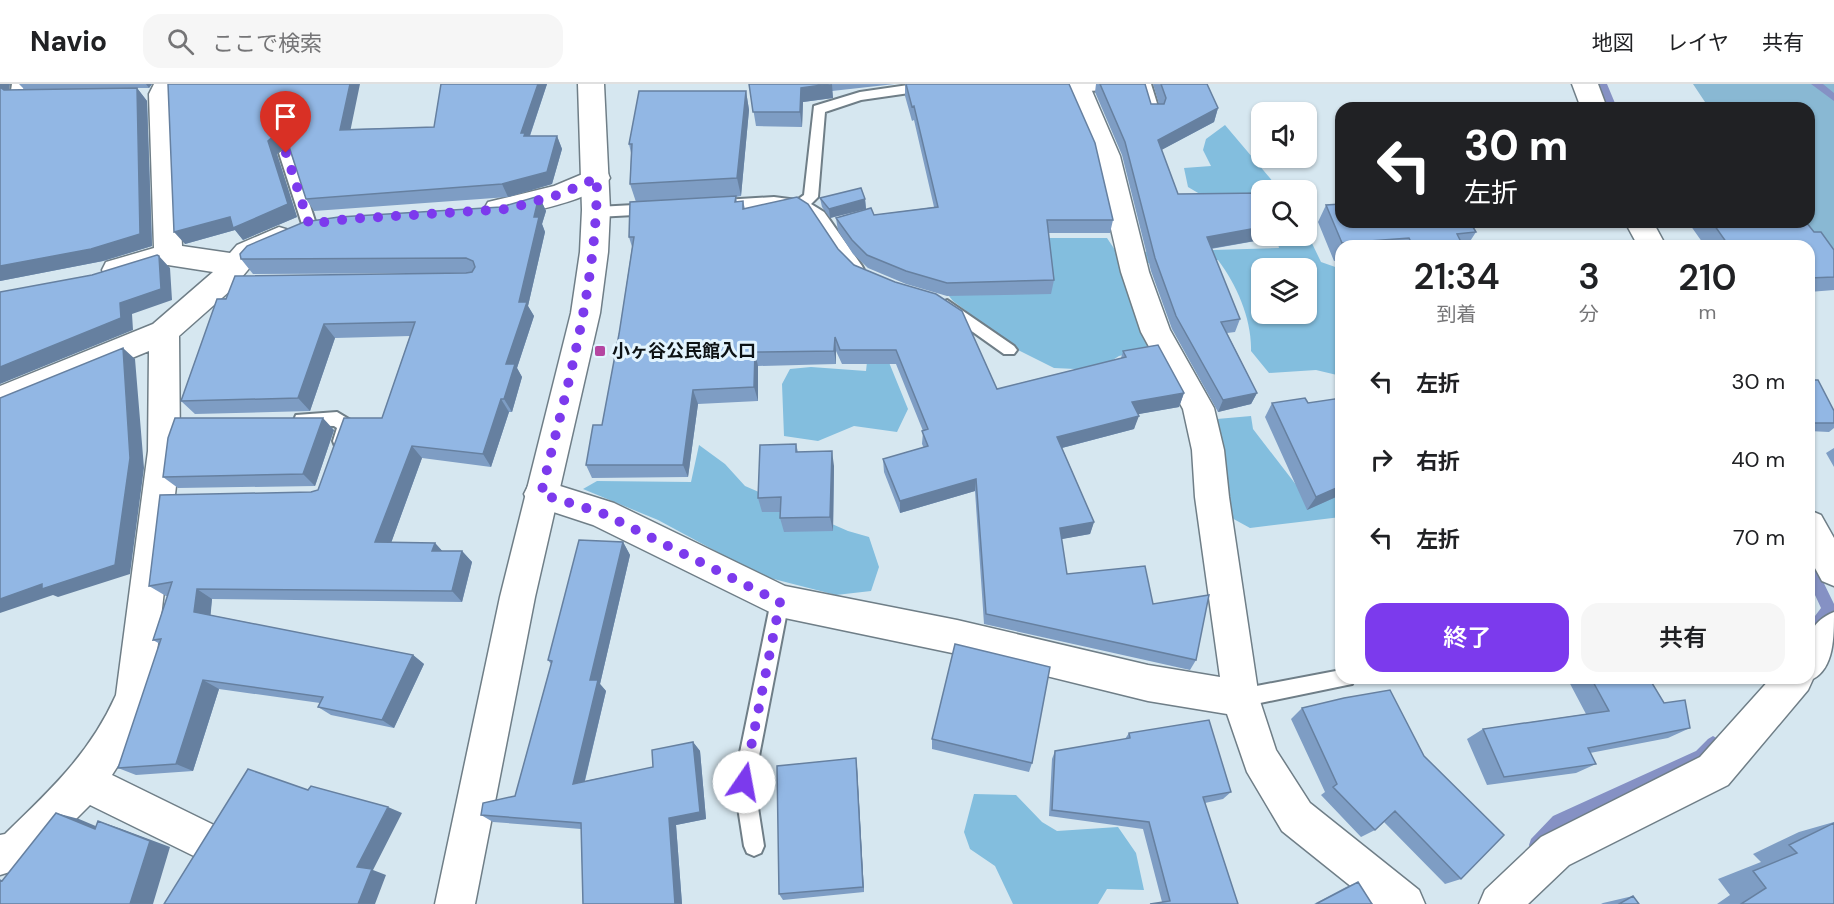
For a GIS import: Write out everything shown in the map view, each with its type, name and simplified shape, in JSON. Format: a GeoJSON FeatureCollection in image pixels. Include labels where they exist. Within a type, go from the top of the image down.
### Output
{"type":"FeatureCollection","features":[{"type":"Feature","properties":{"kind":"street"},"geometry":{"type":"LineString","coordinates":[[455,904],[472,811],[541,494],[580,335],[594,255],[597,178],[591,84]]}},
{"type":"Feature","properties":{"kind":"street"},"geometry":{"type":"LineString","coordinates":[[1585,84],[1592,102]]}},
{"type":"Feature","properties":{"kind":"street"},"geometry":{"type":"LineString","coordinates":[[1074,89],[1107,156],[1135,272],[1156,332],[1198,408],[1208,450],[1212,497],[1241,698],[1260,759],[1296,817],[1405,904]]}},
{"type":"Feature","properties":{"kind":"street"},"geometry":{"type":"LineString","coordinates":[[160,90],[168,254]]}},
{"type":"Feature","properties":{"kind":"street"},"geometry":{"type":"LineString","coordinates":[[474,211],[508,209],[561,194],[597,178]]}},
{"type":"Feature","properties":{"kind":"street"},"geometry":{"type":"LineString","coordinates":[[0,399],[164,332],[235,276],[247,252],[309,224],[339,220]]}},
{"type":"Feature","properties":{"kind":"street"},"geometry":{"type":"LineString","coordinates":[[93,276],[168,254],[235,276]]}},
{"type":"Feature","properties":{"kind":"street"},"geometry":{"type":"LineString","coordinates":[[0,855],[15,852],[85,782],[119,731],[134,696],[169,498],[164,451],[170,422],[164,332]]}},
{"type":"Feature","properties":{"kind":"street"},"geometry":{"type":"LineString","coordinates":[[541,494],[602,513],[780,602],[957,638],[1148,683],[1241,698]]}},
{"type":"Feature","properties":{"kind":"street"},"geometry":{"type":"LineString","coordinates":[[1815,536],[1834,570]]}},
{"type":"Feature","properties":{"kind":"street"},"geometry":{"type":"LineString","coordinates":[[1815,655],[1834,629]]}},
{"type":"Feature","properties":{"kind":"street"},"geometry":{"type":"LineString","coordinates":[[1499,904],[1555,851],[1714,771],[1790,684]]}},
{"type":"Feature","properties":{"kind":"street"},"geometry":{"type":"LineString","coordinates":[[85,782],[202,840]]}},
{"type":"Feature","properties":{"kind":"lane"},"geometry":{"type":"LineString","coordinates":[[18,84],[16,97],[50,96]]}},
{"type":"Feature","properties":{"kind":"lane"},"geometry":{"type":"LineString","coordinates":[[801,204],[811,197],[819,109],[860,96],[944,84]]}},
{"type":"Feature","properties":{"kind":"lane"},"geometry":{"type":"LineString","coordinates":[[1074,89],[1111,84]]}},
{"type":"Feature","properties":{"kind":"lane"},"geometry":{"type":"LineString","coordinates":[[1144,84],[1154,113]]}},
{"type":"Feature","properties":{"kind":"lane"},"geometry":{"type":"LineString","coordinates":[[286,153],[309,224]]}},
{"type":"Feature","properties":{"kind":"lane"},"geometry":{"type":"LineString","coordinates":[[711,206],[801,204],[817,214],[846,259],[861,274],[871,278]]}},
{"type":"Feature","properties":{"kind":"lane"},"geometry":{"type":"LineString","coordinates":[[597,212],[668,208]]}},
{"type":"Feature","properties":{"kind":"lane"},"geometry":{"type":"LineString","coordinates":[[826,227],[846,221]]}},
{"type":"Feature","properties":{"kind":"lane"},"geometry":{"type":"LineString","coordinates":[[932,299],[942,302],[1009,350]]}},
{"type":"Feature","properties":{"kind":"lane"},"geometry":{"type":"LineString","coordinates":[[291,420],[337,419],[346,426],[336,456]]}},
{"type":"Feature","properties":{"kind":"lane"},"geometry":{"type":"LineString","coordinates":[[754,846],[744,782],[780,602]]}},
{"type":"Feature","properties":{"kind":"lane"},"geometry":{"type":"LineString","coordinates":[[1241,698],[1335,680]]}},
{"type":"Feature","properties":{"kind":"shaded area"},"geometry":{"type":"Polygon","coordinates":[[[1693,84],[1834,84],[1834,264],[1803,228],[1815,228],[1815,102],[1705,102],[1693,84]]]}},
{"type":"Feature","properties":{"kind":"shaded area"},"geometry":{"type":"Polygon","coordinates":[[[1225,125],[1251,156],[1251,168],[1261,168],[1272,180],[1251,180],[1251,202],[1210,200],[1188,187],[1184,168],[1211,166],[1203,150],[1206,139],[1225,125]]]}},
{"type":"Feature","properties":{"kind":"shaded area"},"geometry":{"type":"Polygon","coordinates":[[[996,238],[1107,238],[1121,259],[1149,349],[1119,356],[1097,370],[1054,368],[1018,350],[953,301],[944,290],[996,238]]]}},
{"type":"Feature","properties":{"kind":"shaded area"},"geometry":{"type":"Polygon","coordinates":[[[1278,246],[1313,246],[1321,262],[1335,267],[1335,375],[1316,370],[1269,373],[1251,351],[1249,327],[1242,303],[1218,260],[1148,263],[1145,252],[1279,248],[1278,246]]]}},
{"type":"Feature","properties":{"kind":"shaded area"},"geometry":{"type":"Polygon","coordinates":[[[877,333],[908,409],[897,432],[854,426],[818,441],[784,436],[782,384],[790,369],[811,367],[866,371],[870,335],[877,333]]]}},
{"type":"Feature","properties":{"kind":"shaded area"},"geometry":{"type":"Polygon","coordinates":[[[1251,416],[1253,429],[1307,499],[1335,495],[1335,518],[1250,528],[1230,517],[1217,419],[1251,416]]]}},
{"type":"Feature","properties":{"kind":"shaded area"},"geometry":{"type":"Polygon","coordinates":[[[699,445],[725,464],[745,486],[848,531],[869,537],[879,567],[871,591],[836,595],[762,576],[658,520],[583,489],[597,481],[691,482],[699,445]]]}},
{"type":"Feature","properties":{"kind":"shaded area"},"geometry":{"type":"Polygon","coordinates":[[[974,794],[1016,795],[1042,822],[1057,831],[1118,827],[1136,853],[1144,890],[1107,889],[1098,904],[1013,904],[995,866],[970,849],[964,832],[974,794]]]}},
{"type":"Feature","properties":{"kind":"building"},"geometry":{"type":"Polygon","coordinates":[[[168,84],[350,84],[340,130],[434,127],[441,84],[538,84],[521,133],[525,133],[524,136],[557,136],[547,172],[502,184],[306,199],[287,140],[277,133],[268,141],[288,204],[233,228],[230,217],[174,232],[168,84]]]}},
{"type":"Feature","properties":{"kind":"building"},"geometry":{"type":"Polygon","coordinates":[[[749,84],[829,84],[801,88],[800,112],[753,112],[749,84]]]}},
{"type":"Feature","properties":{"kind":"building"},"geometry":{"type":"Polygon","coordinates":[[[906,84],[1069,84],[1095,143],[1113,220],[1047,220],[1054,280],[947,283],[906,271],[867,255],[852,240],[836,218],[871,208],[874,215],[938,207],[914,106],[912,107],[906,84]]]}},
{"type":"Feature","properties":{"kind":"building"},"geometry":{"type":"Polygon","coordinates":[[[1100,84],[1145,84],[1151,104],[1164,104],[1166,98],[1161,84],[1207,84],[1218,108],[1158,140],[1178,194],[1251,193],[1251,229],[1207,237],[1240,319],[1221,322],[1257,393],[1223,400],[1176,316],[1155,258],[1125,142],[1100,84]]]}},
{"type":"Feature","properties":{"kind":"building"},"geometry":{"type":"Polygon","coordinates":[[[0,87],[4,90],[137,88],[140,234],[91,249],[0,266],[0,87]]]}},
{"type":"Feature","properties":{"kind":"building"},"geometry":{"type":"Polygon","coordinates":[[[639,91],[746,91],[737,178],[630,184],[632,144],[629,144],[639,91]]]}},
{"type":"Feature","properties":{"kind":"building"},"geometry":{"type":"Polygon","coordinates":[[[861,188],[865,199],[829,209],[820,198],[861,188]]]}},
{"type":"Feature","properties":{"kind":"building"},"geometry":{"type":"Polygon","coordinates":[[[539,196],[534,217],[539,217],[519,302],[527,302],[506,364],[515,364],[483,454],[412,446],[375,542],[435,543],[432,551],[462,551],[452,591],[197,589],[194,612],[413,655],[382,720],[318,707],[323,697],[203,680],[176,764],[118,768],[161,639],[153,640],[172,582],[149,586],[160,495],[318,490],[344,418],[382,418],[415,322],[324,324],[298,398],[181,401],[217,299],[226,299],[235,276],[466,273],[472,272],[475,267],[473,261],[466,258],[241,259],[240,254],[247,246],[304,222],[339,217],[501,207],[539,196]]]}},
{"type":"Feature","properties":{"kind":"building"},"geometry":{"type":"Polygon","coordinates":[[[736,196],[735,202],[743,201],[743,209],[797,197],[808,204],[838,249],[854,265],[895,282],[936,294],[962,311],[997,389],[1126,357],[1123,351],[1158,345],[1184,393],[1132,402],[1139,416],[1057,437],[1094,522],[1060,528],[1067,574],[1145,566],[1153,604],[1209,595],[1196,660],[986,614],[976,479],[900,501],[883,459],[928,446],[922,431],[928,429],[896,350],[840,350],[835,337],[834,351],[755,352],[754,387],[693,390],[683,465],[586,465],[593,425],[602,425],[619,334],[634,237],[629,237],[630,202],[736,196]]]}},
{"type":"Feature","properties":{"kind":"building"},"geometry":{"type":"Polygon","coordinates":[[[1335,204],[1335,226],[1326,205],[1335,204]]]}},
{"type":"Feature","properties":{"kind":"building"},"geometry":{"type":"Polygon","coordinates":[[[1336,228],[1474,228],[1476,232],[1457,234],[1460,240],[1410,240],[1409,238],[1341,240],[1336,228]]]}},
{"type":"Feature","properties":{"kind":"building"},"geometry":{"type":"Polygon","coordinates":[[[1716,228],[1811,228],[1814,232],[1821,232],[1834,250],[1834,277],[1815,278],[1815,240],[1725,240],[1716,228]]]}},
{"type":"Feature","properties":{"kind":"building"},"geometry":{"type":"Polygon","coordinates":[[[159,256],[161,289],[120,303],[121,318],[0,367],[0,292],[92,275],[159,256]]]}},
{"type":"Feature","properties":{"kind":"building"},"geometry":{"type":"Polygon","coordinates":[[[123,348],[130,458],[115,565],[42,589],[42,584],[0,599],[0,398],[123,348]]]}},
{"type":"Feature","properties":{"kind":"building"},"geometry":{"type":"Polygon","coordinates":[[[1815,380],[1818,380],[1834,411],[1834,423],[1815,423],[1815,380]]]}},
{"type":"Feature","properties":{"kind":"building"},"geometry":{"type":"Polygon","coordinates":[[[1305,398],[1308,403],[1335,399],[1335,489],[1316,497],[1272,403],[1305,398]]]}},
{"type":"Feature","properties":{"kind":"building"},"geometry":{"type":"Polygon","coordinates":[[[175,418],[323,418],[303,474],[163,477],[168,438],[175,418]]]}},
{"type":"Feature","properties":{"kind":"building"},"geometry":{"type":"Polygon","coordinates":[[[796,444],[796,452],[832,451],[830,517],[780,518],[781,497],[758,498],[760,445],[796,444]]]}},
{"type":"Feature","properties":{"kind":"building"},"geometry":{"type":"Polygon","coordinates":[[[579,540],[623,542],[590,680],[598,680],[573,784],[653,767],[652,750],[693,742],[700,812],[669,818],[675,904],[583,904],[581,823],[481,815],[483,803],[515,796],[552,661],[548,660],[579,540]]]}},
{"type":"Feature","properties":{"kind":"building"},"geometry":{"type":"Polygon","coordinates":[[[955,644],[1050,667],[1032,763],[932,739],[955,644]]]}},
{"type":"Feature","properties":{"kind":"building"},"geometry":{"type":"Polygon","coordinates":[[[1594,684],[1653,684],[1664,703],[1685,700],[1690,728],[1588,748],[1596,764],[1504,777],[1483,729],[1609,711],[1594,684]]]}},
{"type":"Feature","properties":{"kind":"building"},"geometry":{"type":"Polygon","coordinates":[[[1390,690],[1424,756],[1504,835],[1461,879],[1395,811],[1375,830],[1333,787],[1337,784],[1302,708],[1390,690]]]}},
{"type":"Feature","properties":{"kind":"building"},"geometry":{"type":"Polygon","coordinates":[[[1209,720],[1231,792],[1203,797],[1238,904],[1150,904],[1170,901],[1149,822],[1052,810],[1055,751],[1130,738],[1129,733],[1209,720]]]}},
{"type":"Feature","properties":{"kind":"building"},"geometry":{"type":"Polygon","coordinates":[[[856,758],[863,887],[779,894],[777,766],[856,758]]]}},
{"type":"Feature","properties":{"kind":"building"},"geometry":{"type":"Polygon","coordinates":[[[248,769],[308,790],[311,786],[388,807],[357,867],[372,869],[358,904],[164,904],[248,769]]]}},
{"type":"Feature","properties":{"kind":"building"},"geometry":{"type":"Polygon","coordinates":[[[56,813],[95,829],[98,821],[150,841],[130,904],[0,904],[0,880],[2,881],[56,813]]]}},
{"type":"Feature","properties":{"kind":"building"},"geometry":{"type":"Polygon","coordinates":[[[1834,823],[1834,904],[1741,904],[1766,888],[1753,871],[1797,853],[1789,845],[1834,823]]]}},
{"type":"Feature","properties":{"kind":"building"},"geometry":{"type":"Polygon","coordinates":[[[1358,882],[1372,904],[1316,904],[1358,882]]]}},
{"type":"Feature","properties":{"kind":"building"},"geometry":{"type":"Polygon","coordinates":[[[1633,896],[1639,904],[1619,904],[1633,896]]]}},
{"type":"Feature","properties":{"kind":"waterway"},"geometry":{"type":"LineString","coordinates":[[1602,84],[1610,102]]}},
{"type":"Feature","properties":{"kind":"waterway"},"geometry":{"type":"LineString","coordinates":[[1816,84],[1834,98]]}},
{"type":"Feature","properties":{"kind":"waterway"},"geometry":{"type":"LineString","coordinates":[[1815,580],[1829,609],[1815,627]]}},
{"type":"Feature","properties":{"kind":"waterway"},"geometry":{"type":"LineString","coordinates":[[1537,845],[1559,822],[1701,756],[1713,744]]}},
{"type":"Feature","properties":{"kind":"place","name":"小ヶ谷公民館入口"},"geometry":{"type":"Point","coordinates":[600,351]}},
{"type":"Feature","properties":{"kind":"route"},"geometry":{"type":"LineString","coordinates":[[286,153],[309,224],[349,219],[508,209],[561,194],[597,178],[594,255],[580,335],[541,494],[602,513],[780,602],[744,782]]}}]}
